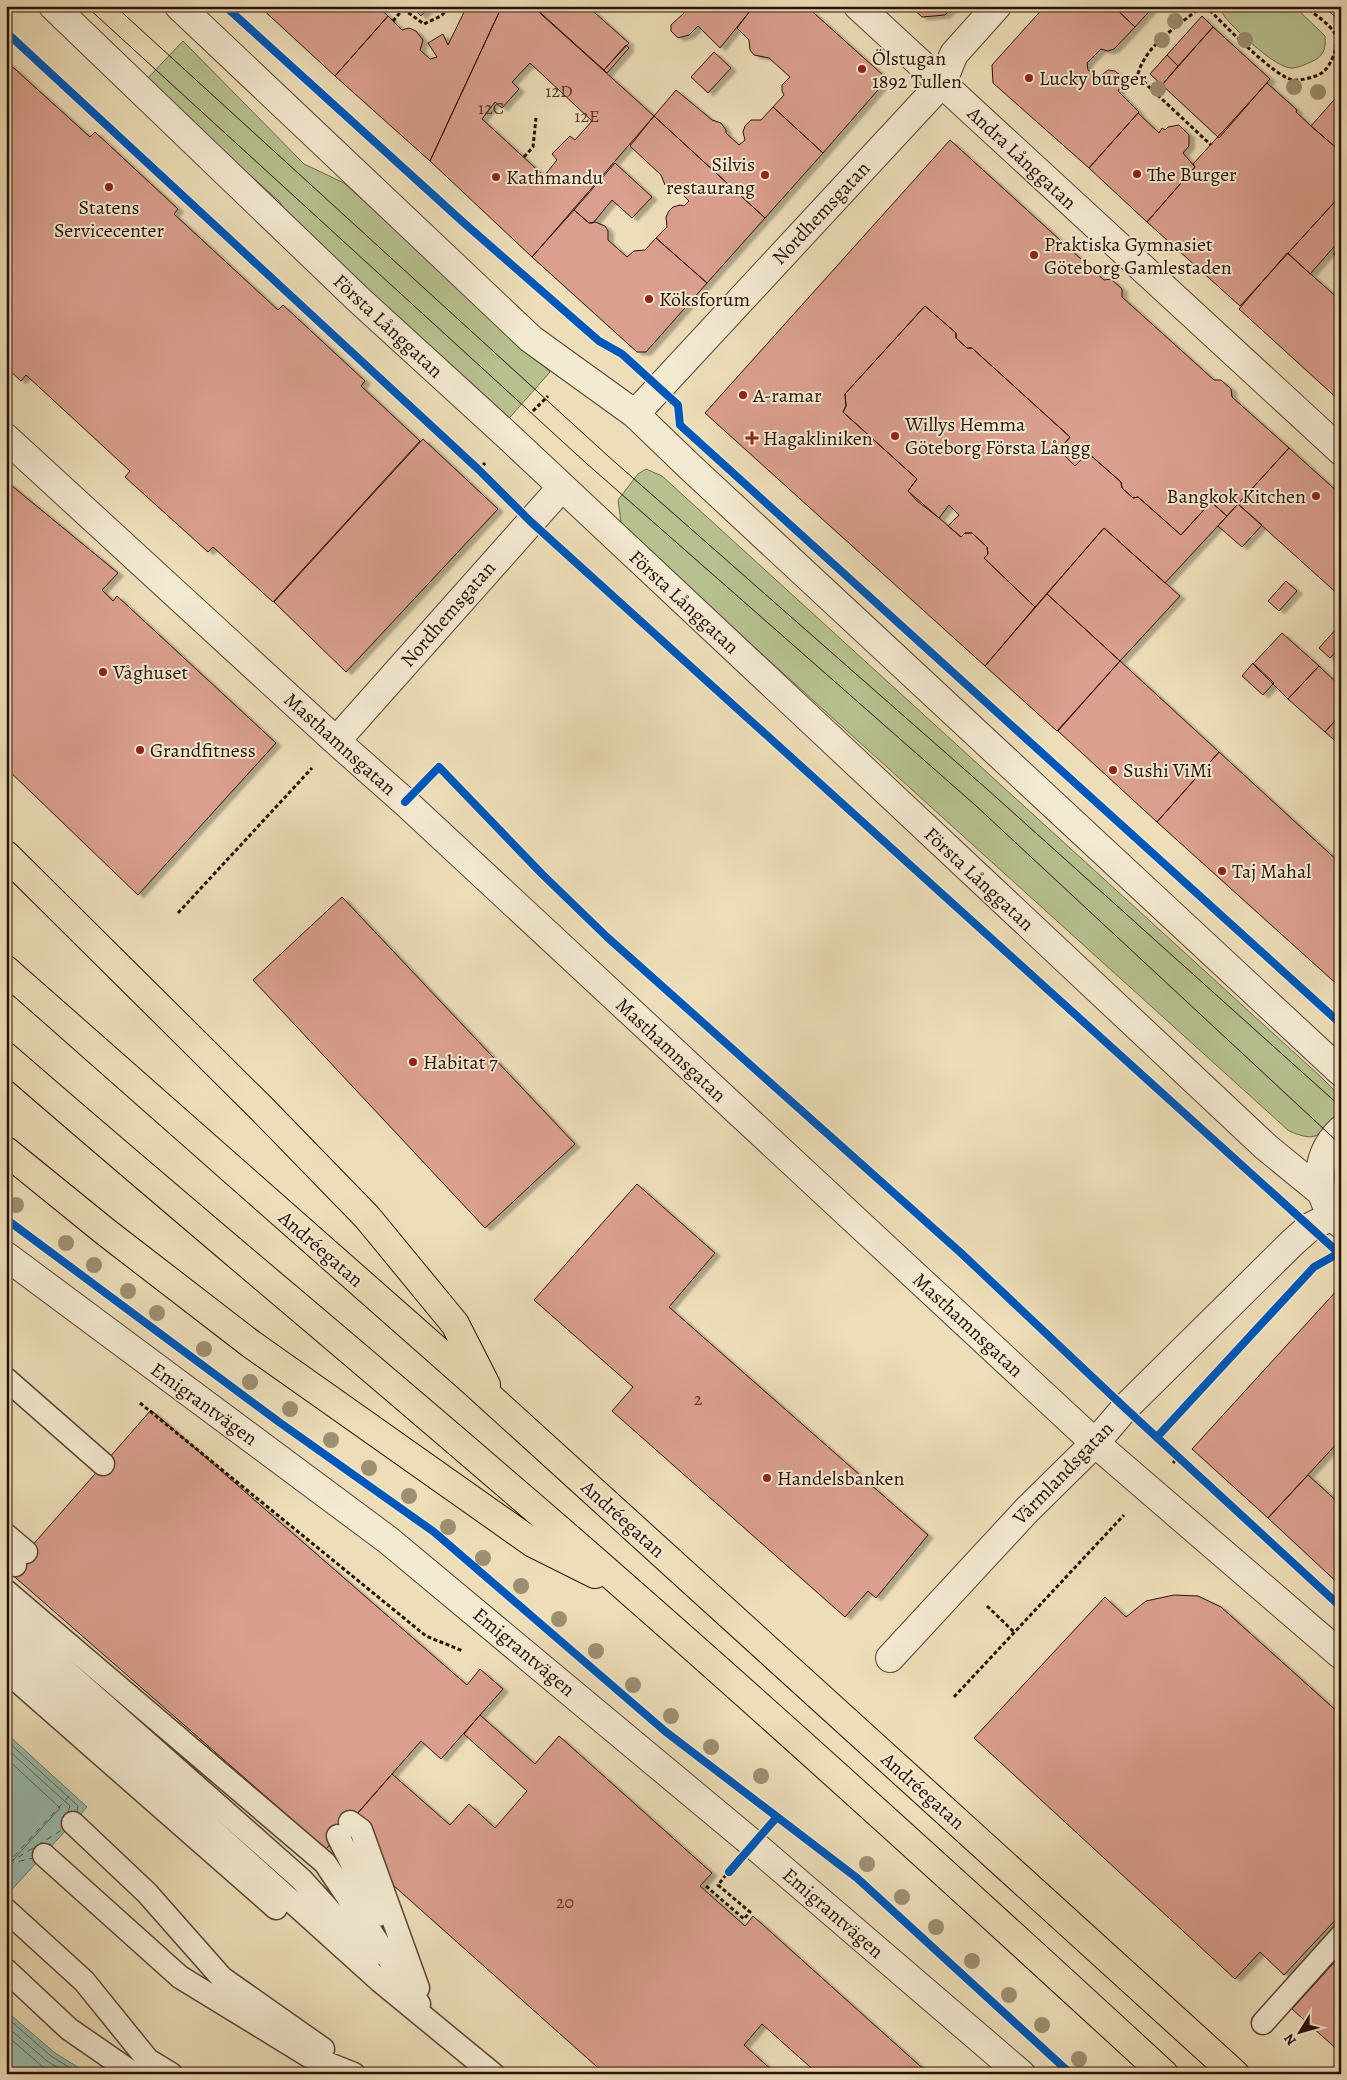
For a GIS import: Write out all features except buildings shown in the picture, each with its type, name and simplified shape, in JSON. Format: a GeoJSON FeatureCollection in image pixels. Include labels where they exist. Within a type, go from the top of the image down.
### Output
{"type":"FeatureCollection","features":[{"type":"Feature","properties":{"kind":"highway"},"geometry":{"type":"LineString","coordinates":[[6,855],[261,1108],[367,1217],[455,1324],[496,1403]]}},
{"type":"Feature","properties":{"kind":"highway","name":"Andréegatan"},"geometry":{"type":"LineString","coordinates":[[6,970],[496,1403],[1234,2074]]}},
{"type":"Feature","properties":{"kind":"highway"},"geometry":{"type":"LineString","coordinates":[[6,1056],[150,1182],[634,1594],[1164,2074]]}},
{"type":"Feature","properties":{"kind":"highway"},"geometry":{"type":"LineString","coordinates":[[6,1151],[107,1233],[251,1344],[524,1537],[634,1594]]}},
{"type":"Feature","properties":{"kind":"street","name":"Första Långgatan"},"geometry":{"type":"LineString","coordinates":[[53,6],[358,299],[509,437],[561,488],[1331,1210]]}},
{"type":"Feature","properties":{"kind":"street"},"geometry":{"type":"LineString","coordinates":[[179,6],[532,339],[572,370],[635,414],[688,466],[1341,1072]]}},
{"type":"Feature","properties":{"kind":"street","name":"Andra Långgatan"},"geometry":{"type":"LineString","coordinates":[[858,6],[1341,451]]}},
{"type":"Feature","properties":{"kind":"street","name":"Nordhemsgatan"},"geometry":{"type":"LineString","coordinates":[[635,414],[942,83],[954,54],[997,6]]}},
{"type":"Feature","properties":{"kind":"street","name":"Masthamnsgatan"},"geometry":{"type":"LineString","coordinates":[[6,438],[336,742],[405,802],[1095,1442],[1341,1655]]}},
{"type":"Feature","properties":{"kind":"street","name":"Nordhemsgatan"},"geometry":{"type":"LineString","coordinates":[[336,742],[561,488]]}},
{"type":"Feature","properties":{"kind":"street"},"geometry":{"type":"LineString","coordinates":[[1331,1210],[1320,1164],[1328,1146],[1341,1130]]}},
{"type":"Feature","properties":{"kind":"street","name":"Värmlandsgatan"},"geometry":{"type":"LineString","coordinates":[[890,1658],[1027,1510],[1095,1442],[1125,1408],[1292,1243],[1331,1210]]}},
{"type":"Feature","properties":{"kind":"street","name":"Emigrantvägen"},"geometry":{"type":"LineString","coordinates":[[6,1256],[388,1540],[548,1671],[753,1844],[1020,2074]]}},
{"type":"Feature","properties":{"kind":"lane"},"geometry":{"type":"LineString","coordinates":[[6,1379],[103,1464]]}},
{"type":"Feature","properties":{"kind":"lane"},"geometry":{"type":"LineString","coordinates":[[6,1535],[16,1558]]}},
{"type":"Feature","properties":{"kind":"lane"},"geometry":{"type":"LineString","coordinates":[[6,1590],[325,1863],[430,2022]]}},
{"type":"Feature","properties":{"kind":"lane"},"geometry":{"type":"LineString","coordinates":[[6,1618],[301,1879],[430,2022]]}},
{"type":"Feature","properties":{"kind":"lane"},"geometry":{"type":"LineString","coordinates":[[6,1644],[380,1982],[493,2074]]}},
{"type":"Feature","properties":{"kind":"lane"},"geometry":{"type":"LineString","coordinates":[[6,1671],[400,2017],[430,2022]]}},
{"type":"Feature","properties":{"kind":"lane"},"geometry":{"type":"LineString","coordinates":[[73,1824],[147,1892],[222,1978],[320,2047],[354,2074]]}},
{"type":"Feature","properties":{"kind":"lane"},"geometry":{"type":"LineString","coordinates":[[344,1829],[361,1830],[430,2022]]}},
{"type":"Feature","properties":{"kind":"lane"},"geometry":{"type":"LineString","coordinates":[[44,1855],[180,1977],[309,2056],[354,2074]]}},
{"type":"Feature","properties":{"kind":"lane"},"geometry":{"type":"LineString","coordinates":[[6,1910],[84,1981],[148,2060],[171,2074]]}},
{"type":"Feature","properties":{"kind":"lane"},"geometry":{"type":"LineString","coordinates":[[1263,2023],[1341,1936]]}},
{"type":"Feature","properties":{"kind":"lane"},"geometry":{"type":"LineString","coordinates":[[6,1970],[70,2029],[134,2074]]}},
{"type":"Feature","properties":{"kind":"path"},"geometry":{"type":"LineString","coordinates":[[393,21],[402,7],[424,24],[441,16],[451,6]]}},
{"type":"Feature","properties":{"kind":"path"},"geometry":{"type":"LineString","coordinates":[[1211,145],[1148,86],[1138,74],[1142,60],[1155,45],[1204,6],[1270,68],[1293,80],[1313,77],[1323,72],[1337,49],[1336,35],[1304,6]]}},
{"type":"Feature","properties":{"kind":"path"},"geometry":{"type":"LineString","coordinates":[[524,158],[533,147],[536,118]]}},
{"type":"Feature","properties":{"kind":"path"},"geometry":{"type":"LineString","coordinates":[[1341,247],[1335,254],[1341,260]]}},
{"type":"Feature","properties":{"kind":"path"},"geometry":{"type":"LineString","coordinates":[[479,470],[572,370]]}},
{"type":"Feature","properties":{"kind":"path"},"geometry":{"type":"LineString","coordinates":[[178,913],[336,742]]}},
{"type":"Feature","properties":{"kind":"path"},"geometry":{"type":"LineString","coordinates":[[138,1401],[426,1636],[470,1653]]}},
{"type":"Feature","properties":{"kind":"path"},"geometry":{"type":"LineString","coordinates":[[954,1697],[1178,1457]]}},
{"type":"Feature","properties":{"kind":"path"},"geometry":{"type":"LineString","coordinates":[[706,1886],[744,1919],[750,1912],[718,1885],[729,1872],[722,1865]]}},
{"type":"Feature","properties":{"kind":"green space"},"geometry":{"type":"Polygon","coordinates":[[[1221,6],[1294,6],[1325,36],[1324,51],[1320,57],[1302,66],[1291,68],[1284,66],[1266,55],[1237,30],[1224,16],[1221,6]]]}},
{"type":"Feature","properties":{"kind":"green space"},"geometry":{"type":"Polygon","coordinates":[[[183,41],[304,164],[344,183],[550,372],[504,424],[302,237],[279,201],[145,81],[183,41]]]}},
{"type":"Feature","properties":{"kind":"green space"},"geometry":{"type":"Polygon","coordinates":[[[646,469],[662,476],[1321,1077],[1336,1092],[1339,1111],[1323,1131],[1318,1135],[1307,1137],[1289,1131],[635,539],[621,522],[618,500],[638,474],[646,469]]]}},
{"type":"Feature","properties":{"kind":"water"},"geometry":{"type":"Polygon","coordinates":[[[6,1733],[87,1807],[6,1896],[6,1733]]]}},
{"type":"Feature","properties":{"kind":"water"},"geometry":{"type":"Polygon","coordinates":[[[6,2011],[55,2053],[89,2074],[6,2074],[6,2011]]]}},
{"type":"Feature","properties":{"kind":"ferry route"},"geometry":{"type":"LineString","coordinates":[[6,1865],[72,1793]]}},
{"type":"Feature","properties":{"kind":"ferry route"},"geometry":{"type":"LineString","coordinates":[[9,1863],[65,1828]]}},
{"type":"Feature","properties":{"kind":"ferry route"},"geometry":{"type":"LineString","coordinates":[[8,1864],[33,1858]]}},
{"type":"Feature","properties":{"kind":"tram line"},"geometry":{"type":"LineString","coordinates":[[86,6],[586,463],[974,804],[1341,1145]]}},
{"type":"Feature","properties":{"kind":"tram line"},"geometry":{"type":"LineString","coordinates":[[115,6],[608,456],[988,790],[1341,1107]]}},
{"type":"Feature","properties":{"kind":"cycle path"},"geometry":{"type":"LineString","coordinates":[[225,6],[464,223],[599,341],[622,354],[678,405],[680,425],[1341,1024]]}},
{"type":"Feature","properties":{"kind":"cycle path"},"geometry":{"type":"LineString","coordinates":[[6,32],[479,470],[530,521],[1341,1255]]}},
{"type":"Feature","properties":{"kind":"cycle path"},"geometry":{"type":"LineString","coordinates":[[405,802],[439,767],[542,874],[607,937],[961,1253],[1125,1408],[1341,1607]]}},
{"type":"Feature","properties":{"kind":"cycle path"},"geometry":{"type":"LineString","coordinates":[[6,1219],[279,1422],[434,1532],[666,1732],[857,1878],[1071,2074]]}},
{"type":"Feature","properties":{"kind":"cycle path"},"geometry":{"type":"LineString","coordinates":[[1157,1437],[1314,1267],[1339,1253]]}},
{"type":"Feature","properties":{"kind":"cycle path"},"geometry":{"type":"LineString","coordinates":[[729,1872],[777,1817]]}},
{"type":"Feature","properties":{"kind":"place","name":"Ölstugan 1892 Tullen"},"geometry":{"type":"Point","coordinates":[862,69]}},
{"type":"Feature","properties":{"kind":"place","name":"Lucky burger"},"geometry":{"type":"Point","coordinates":[1029,78]}},
{"type":"Feature","properties":{"kind":"place","name":"The Burger"},"geometry":{"type":"Point","coordinates":[1137,174]}},
{"type":"Feature","properties":{"kind":"place","name":"Silvis restaurang"},"geometry":{"type":"Point","coordinates":[765,175]}},
{"type":"Feature","properties":{"kind":"place","name":"Kathmandu"},"geometry":{"type":"Point","coordinates":[496,177]}},
{"type":"Feature","properties":{"kind":"place","name":"Statens Servicecenter"},"geometry":{"type":"Point","coordinates":[109,187]}},
{"type":"Feature","properties":{"kind":"place","name":"Praktiska Gymnasiet Göteborg Gamlestaden"},"geometry":{"type":"Point","coordinates":[1034,255]}},
{"type":"Feature","properties":{"kind":"place","name":"Köksforum"},"geometry":{"type":"Point","coordinates":[649,299]}},
{"type":"Feature","properties":{"kind":"place","name":"A-ramar"},"geometry":{"type":"Point","coordinates":[743,395]}},
{"type":"Feature","properties":{"kind":"place","name":"Willys Hemma Göteborg Första Långg"},"geometry":{"type":"Point","coordinates":[895,436]}},
{"type":"Feature","properties":{"kind":"place","name":"Hagakliniken"},"geometry":{"type":"Point","coordinates":[752,438]}},
{"type":"Feature","properties":{"kind":"place","name":"Bangkok Kitchen"},"geometry":{"type":"Point","coordinates":[1316,496]}},
{"type":"Feature","properties":{"kind":"place","name":"Våghuset"},"geometry":{"type":"Point","coordinates":[103,672]}},
{"type":"Feature","properties":{"kind":"place","name":"Grandfitness"},"geometry":{"type":"Point","coordinates":[140,750]}},
{"type":"Feature","properties":{"kind":"place","name":"Sushi ViMi"},"geometry":{"type":"Point","coordinates":[1113,770]}},
{"type":"Feature","properties":{"kind":"place","name":"Taj Mahal"},"geometry":{"type":"Point","coordinates":[1222,871]}},
{"type":"Feature","properties":{"kind":"place","name":"Habitat 7"},"geometry":{"type":"Point","coordinates":[413,1062]}},
{"type":"Feature","properties":{"kind":"place","name":"Handelsbanken"},"geometry":{"type":"Point","coordinates":[767,1478]}}]}
